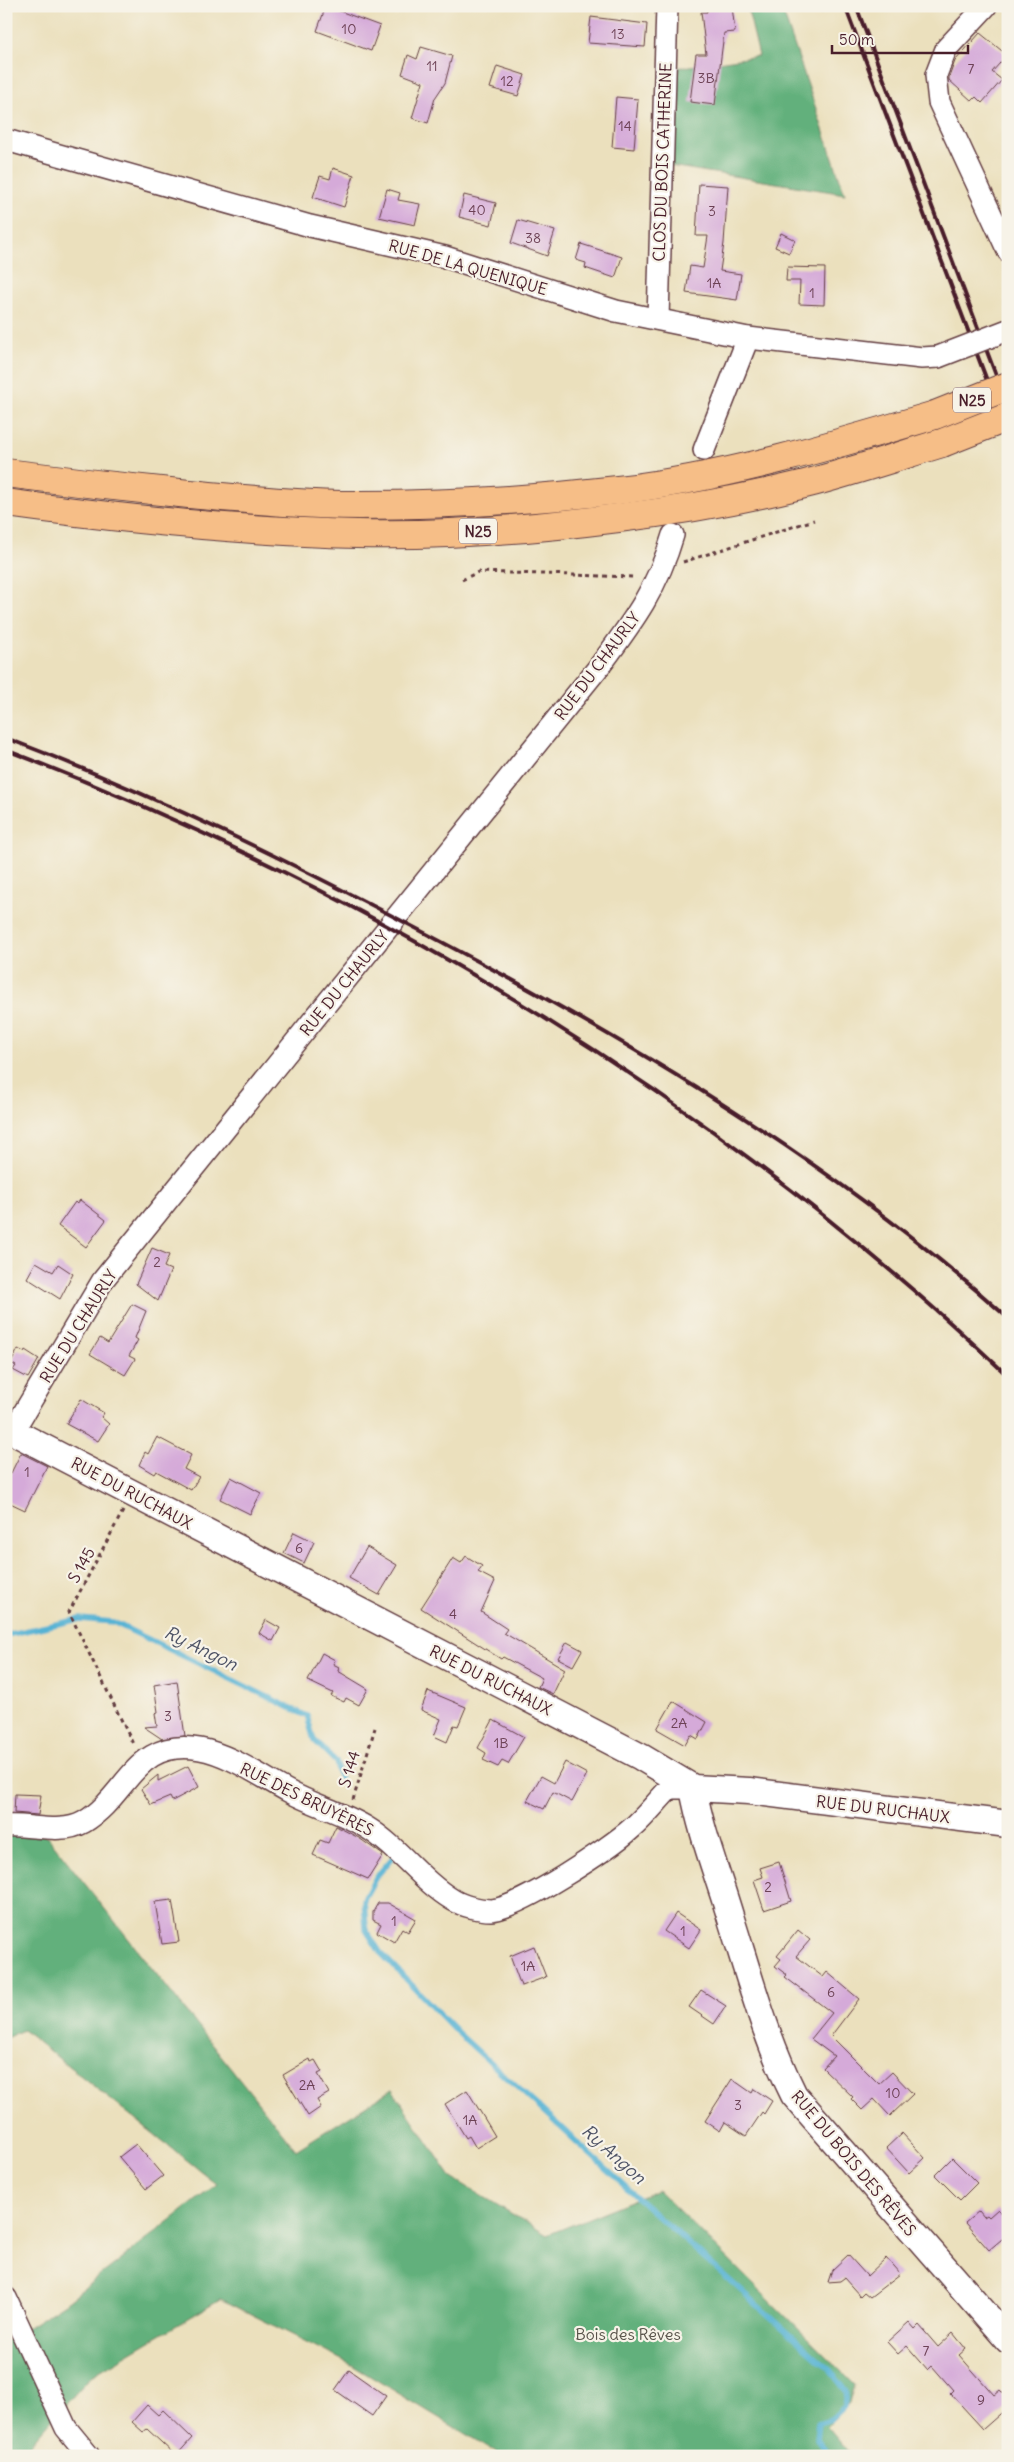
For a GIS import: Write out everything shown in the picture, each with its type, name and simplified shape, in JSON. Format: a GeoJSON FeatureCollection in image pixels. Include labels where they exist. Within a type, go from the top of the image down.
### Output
{"type":"FeatureCollection","features":[{"type":"Feature","properties":{"kind":"highway","name":"N25"},"geometry":{"type":"LineString","coordinates":[[6,473],[241,499],[358,505],[496,501],[620,490],[708,475],[805,454],[935,415],[1008,386]]}},
{"type":"Feature","properties":{"kind":"highway","name":"N25"},"geometry":{"type":"LineString","coordinates":[[6,503],[69,512],[241,528],[359,534],[499,530],[619,518],[700,505],[805,484],[942,443],[1008,417]]}},
{"type":"Feature","properties":{"kind":"street","name":"CLOS DU BOIS CATHERINE"},"geometry":{"type":"LineString","coordinates":[[658,319],[666,6]]}},
{"type":"Feature","properties":{"kind":"street"},"geometry":{"type":"LineString","coordinates":[[986,6],[946,49],[936,76],[938,102],[1008,251]]}},
{"type":"Feature","properties":{"kind":"street","name":"RUE DE LA QUENIQUE"},"geometry":{"type":"LineString","coordinates":[[6,140],[310,226],[445,257],[616,311],[748,338],[922,358],[938,357],[1008,330]]}},
{"type":"Feature","properties":{"kind":"street"},"geometry":{"type":"LineString","coordinates":[[704,450],[748,338]]}},
{"type":"Feature","properties":{"kind":"street","name":"RUE DU CHAURLY"},"geometry":{"type":"LineString","coordinates":[[10,1430],[104,1280],[602,663],[636,617],[664,566],[673,535]]}},
{"type":"Feature","properties":{"kind":"street","name":"RUE DU RUCHAUX"},"geometry":{"type":"LineString","coordinates":[[10,1430],[641,1757],[693,1788],[749,1791],[1008,1824]]}},
{"type":"Feature","properties":{"kind":"street","name":"RUE DES BRUYÈRES"},"geometry":{"type":"LineString","coordinates":[[6,1826],[65,1828],[83,1822],[100,1808],[142,1762],[163,1750],[199,1748],[224,1758],[290,1792],[347,1817],[389,1841],[426,1879],[455,1901],[480,1909],[492,1910],[526,1898],[604,1850],[632,1828],[670,1788],[693,1788]]}},
{"type":"Feature","properties":{"kind":"street","name":"RUE DU BOIS DES RÊVES"},"geometry":{"type":"LineString","coordinates":[[693,1788],[700,1823],[755,1997],[776,2060],[794,2095],[1008,2340]]}},
{"type":"Feature","properties":{"kind":"street"},"geometry":{"type":"LineString","coordinates":[[6,2298],[66,2428],[89,2456]]}},
{"type":"Feature","properties":{"kind":"path"},"geometry":{"type":"LineString","coordinates":[[462,580],[478,572],[645,577],[664,566],[683,562],[814,520]]}},
{"type":"Feature","properties":{"kind":"path","name":"S 145"},"geometry":{"type":"LineString","coordinates":[[116,1527],[69,1612],[142,1762]]}},
{"type":"Feature","properties":{"kind":"path","name":"S 144"},"geometry":{"type":"LineString","coordinates":[[347,1817],[375,1728]]}},
{"type":"Feature","properties":{"kind":"green space"},"geometry":{"type":"Polygon","coordinates":[[[747,6],[781,6],[845,194],[664,165],[669,69],[759,56],[747,6]]]}},
{"type":"Feature","properties":{"kind":"green space","name":"Bois des Rêves"},"geometry":{"type":"Polygon","coordinates":[[[6,1830],[47,1836],[296,2150],[392,2089],[451,2177],[547,2235],[658,2190],[855,2385],[850,2403],[827,2427],[852,2456],[502,2456],[350,2364],[221,2299],[91,2376],[20,2456],[6,2456],[6,2341],[65,2303],[217,2184],[23,2030],[6,2038],[6,1830]]]}},
{"type":"Feature","properties":{"kind":"building"},"geometry":{"type":"Polygon","coordinates":[[[326,6],[380,26],[371,51],[317,31],[326,6]]]}},
{"type":"Feature","properties":{"kind":"building"},"geometry":{"type":"Polygon","coordinates":[[[706,6],[732,6],[735,32],[724,33],[715,105],[690,102],[696,54],[706,54],[701,12],[707,12],[706,6]]]}},
{"type":"Feature","properties":{"kind":"building"},"geometry":{"type":"Polygon","coordinates":[[[591,17],[647,24],[645,47],[588,43],[591,17]]]}},
{"type":"Feature","properties":{"kind":"building"},"geometry":{"type":"Polygon","coordinates":[[[980,33],[1007,55],[992,72],[1002,80],[982,103],[976,97],[972,101],[949,80],[955,61],[980,33]]]}},
{"type":"Feature","properties":{"kind":"building"},"geometry":{"type":"Polygon","coordinates":[[[421,47],[452,56],[445,83],[435,98],[428,123],[412,118],[423,82],[402,74],[408,55],[417,59],[421,47]]]}},
{"type":"Feature","properties":{"kind":"building"},"geometry":{"type":"Polygon","coordinates":[[[497,66],[525,75],[518,96],[490,88],[497,66]]]}},
{"type":"Feature","properties":{"kind":"building"},"geometry":{"type":"Polygon","coordinates":[[[616,97],[638,99],[634,149],[612,147],[616,97]]]}},
{"type":"Feature","properties":{"kind":"building"},"geometry":{"type":"Polygon","coordinates":[[[333,168],[354,175],[344,207],[313,197],[320,176],[330,179],[333,168]]]}},
{"type":"Feature","properties":{"kind":"building"},"geometry":{"type":"Polygon","coordinates":[[[699,184],[728,186],[720,271],[741,274],[737,300],[686,293],[690,266],[703,268],[708,236],[696,236],[699,184]]]}},
{"type":"Feature","properties":{"kind":"building"},"geometry":{"type":"Polygon","coordinates":[[[387,189],[400,193],[398,200],[420,204],[415,225],[379,217],[387,189]]]}},
{"type":"Feature","properties":{"kind":"building"},"geometry":{"type":"Polygon","coordinates":[[[464,195],[496,203],[491,225],[459,217],[464,195]]]}},
{"type":"Feature","properties":{"kind":"building"},"geometry":{"type":"Polygon","coordinates":[[[518,220],[555,231],[547,256],[511,243],[518,220]]]}},
{"type":"Feature","properties":{"kind":"building"},"geometry":{"type":"Polygon","coordinates":[[[781,233],[795,240],[789,253],[775,247],[781,233]]]}},
{"type":"Feature","properties":{"kind":"building"},"geometry":{"type":"Polygon","coordinates":[[[581,244],[622,257],[615,278],[585,268],[586,263],[576,260],[581,244]]]}},
{"type":"Feature","properties":{"kind":"building"},"geometry":{"type":"Polygon","coordinates":[[[787,267],[825,268],[824,305],[799,304],[800,281],[786,281],[787,267]]]}},
{"type":"Feature","properties":{"kind":"building"},"geometry":{"type":"Polygon","coordinates":[[[80,1200],[106,1220],[86,1247],[58,1226],[75,1202],[77,1204],[80,1200]]]}},
{"type":"Feature","properties":{"kind":"building"},"geometry":{"type":"Polygon","coordinates":[[[152,1248],[169,1255],[164,1267],[171,1270],[158,1301],[136,1284],[152,1248]]]}},
{"type":"Feature","properties":{"kind":"building"},"geometry":{"type":"Polygon","coordinates":[[[36,1262],[53,1272],[58,1264],[73,1274],[60,1299],[27,1278],[36,1262]]]}},
{"type":"Feature","properties":{"kind":"building"},"geometry":{"type":"Polygon","coordinates":[[[132,1304],[146,1311],[135,1338],[138,1340],[129,1356],[135,1359],[125,1375],[90,1354],[100,1338],[108,1343],[132,1304]]]}},
{"type":"Feature","properties":{"kind":"building"},"geometry":{"type":"Polygon","coordinates":[[[18,1349],[24,1352],[25,1350],[39,1359],[28,1378],[13,1370],[16,1366],[11,1363],[18,1349]]]}},
{"type":"Feature","properties":{"kind":"building"},"geometry":{"type":"Polygon","coordinates":[[[81,1399],[104,1413],[101,1417],[109,1424],[98,1441],[66,1424],[81,1399]]]}},
{"type":"Feature","properties":{"kind":"building"},"geometry":{"type":"Polygon","coordinates":[[[157,1437],[191,1455],[184,1469],[199,1477],[191,1490],[156,1471],[154,1474],[139,1465],[145,1452],[148,1454],[157,1437]]]}},
{"type":"Feature","properties":{"kind":"building"},"geometry":{"type":"Polygon","coordinates":[[[21,1453],[47,1466],[25,1510],[6,1501],[6,1483],[21,1453]]]}},
{"type":"Feature","properties":{"kind":"building"},"geometry":{"type":"Polygon","coordinates":[[[231,1477],[261,1493],[250,1514],[220,1499],[231,1477]]]}},
{"type":"Feature","properties":{"kind":"building"},"geometry":{"type":"Polygon","coordinates":[[[294,1532],[314,1542],[304,1563],[284,1553],[294,1532]]]}},
{"type":"Feature","properties":{"kind":"building"},"geometry":{"type":"Polygon","coordinates":[[[367,1547],[397,1565],[379,1595],[349,1578],[367,1547]]]}},
{"type":"Feature","properties":{"kind":"building"},"geometry":{"type":"Polygon","coordinates":[[[466,1556],[482,1566],[478,1572],[495,1581],[481,1612],[507,1629],[504,1633],[565,1669],[553,1694],[538,1687],[542,1678],[503,1657],[501,1659],[421,1608],[453,1558],[461,1563],[466,1556]]]}},
{"type":"Feature","properties":{"kind":"building"},"geometry":{"type":"Polygon","coordinates":[[[266,1620],[280,1628],[273,1641],[259,1633],[266,1620]]]}},
{"type":"Feature","properties":{"kind":"building"},"geometry":{"type":"Polygon","coordinates":[[[567,1642],[582,1650],[573,1666],[558,1658],[567,1642]]]}},
{"type":"Feature","properties":{"kind":"building"},"geometry":{"type":"Polygon","coordinates":[[[322,1653],[335,1660],[333,1664],[339,1667],[338,1671],[368,1689],[359,1705],[346,1698],[344,1702],[331,1696],[333,1693],[308,1681],[322,1653]]]}},
{"type":"Feature","properties":{"kind":"building"},"geometry":{"type":"Polygon","coordinates":[[[177,1681],[185,1736],[162,1739],[144,1727],[157,1726],[155,1713],[158,1712],[154,1685],[177,1681]]]}},
{"type":"Feature","properties":{"kind":"building"},"geometry":{"type":"Polygon","coordinates":[[[428,1691],[466,1707],[458,1726],[454,1725],[447,1742],[434,1736],[441,1719],[421,1710],[428,1691]]]}},
{"type":"Feature","properties":{"kind":"building"},"geometry":{"type":"Polygon","coordinates":[[[673,1701],[707,1722],[698,1739],[691,1735],[685,1745],[657,1729],[673,1701]]]}},
{"type":"Feature","properties":{"kind":"building"},"geometry":{"type":"Polygon","coordinates":[[[493,1720],[524,1737],[508,1764],[502,1761],[498,1767],[483,1760],[486,1753],[478,1748],[493,1720]]]}},
{"type":"Feature","properties":{"kind":"building"},"geometry":{"type":"Polygon","coordinates":[[[565,1762],[587,1774],[572,1802],[553,1792],[544,1809],[527,1801],[541,1776],[554,1783],[565,1762]]]}},
{"type":"Feature","properties":{"kind":"building"},"geometry":{"type":"Polygon","coordinates":[[[188,1766],[199,1787],[172,1801],[170,1797],[151,1805],[141,1789],[158,1775],[158,1781],[188,1766]]]}},
{"type":"Feature","properties":{"kind":"building"},"geometry":{"type":"Polygon","coordinates":[[[15,1794],[41,1795],[38,1815],[14,1813],[15,1794]]]}},
{"type":"Feature","properties":{"kind":"building"},"geometry":{"type":"Polygon","coordinates":[[[336,1826],[359,1838],[383,1855],[368,1879],[313,1855],[320,1840],[328,1843],[336,1826]]]}},
{"type":"Feature","properties":{"kind":"building"},"geometry":{"type":"Polygon","coordinates":[[[779,1862],[791,1901],[764,1910],[754,1880],[763,1877],[760,1868],[779,1862]]]}},
{"type":"Feature","properties":{"kind":"building"},"geometry":{"type":"Polygon","coordinates":[[[172,1900],[179,1942],[162,1944],[155,1902],[172,1900]]]}},
{"type":"Feature","properties":{"kind":"building"},"geometry":{"type":"Polygon","coordinates":[[[378,1903],[388,1903],[416,1919],[408,1932],[402,1928],[394,1942],[377,1932],[381,1924],[373,1920],[373,1912],[378,1903]]]}},
{"type":"Feature","properties":{"kind":"building"},"geometry":{"type":"Polygon","coordinates":[[[676,1913],[701,1930],[689,1948],[664,1931],[676,1913]]]}},
{"type":"Feature","properties":{"kind":"building"},"geometry":{"type":"Polygon","coordinates":[[[798,1930],[810,1940],[796,1956],[823,1977],[827,1972],[859,1999],[831,2036],[879,2084],[892,2072],[913,2094],[890,2116],[874,2099],[862,2110],[851,2099],[853,2097],[823,2068],[834,2056],[811,2039],[832,2013],[785,1977],[787,1975],[775,1966],[781,1959],[777,1956],[798,1930]]]}},
{"type":"Feature","properties":{"kind":"building"},"geometry":{"type":"Polygon","coordinates":[[[534,1946],[546,1977],[521,1986],[510,1956],[534,1946]]]}},
{"type":"Feature","properties":{"kind":"building"},"geometry":{"type":"Polygon","coordinates":[[[701,1990],[726,2006],[714,2024],[689,2007],[701,1990]]]}},
{"type":"Feature","properties":{"kind":"building"},"geometry":{"type":"Polygon","coordinates":[[[310,2059],[311,2062],[315,2060],[322,2072],[318,2074],[329,2093],[317,2100],[321,2107],[308,2116],[283,2075],[310,2059]]]}},
{"type":"Feature","properties":{"kind":"building"},"geometry":{"type":"Polygon","coordinates":[[[732,2079],[752,2093],[754,2089],[772,2101],[746,2136],[725,2122],[720,2131],[705,2121],[732,2079]]]}},
{"type":"Feature","properties":{"kind":"building"},"geometry":{"type":"Polygon","coordinates":[[[467,2090],[495,2136],[476,2148],[469,2136],[466,2138],[445,2104],[467,2090]]]}},
{"type":"Feature","properties":{"kind":"building"},"geometry":{"type":"Polygon","coordinates":[[[902,2133],[925,2158],[909,2173],[886,2148],[902,2133]]]}},
{"type":"Feature","properties":{"kind":"building"},"geometry":{"type":"Polygon","coordinates":[[[136,2144],[163,2176],[146,2189],[119,2157],[136,2144]]]}},
{"type":"Feature","properties":{"kind":"building"},"geometry":{"type":"Polygon","coordinates":[[[952,2158],[977,2183],[960,2200],[935,2175],[952,2158]]]}},
{"type":"Feature","properties":{"kind":"building"},"geometry":{"type":"Polygon","coordinates":[[[998,2209],[1008,2220],[1008,2234],[989,2250],[965,2223],[979,2211],[984,2217],[987,2215],[989,2217],[998,2209]]]}},
{"type":"Feature","properties":{"kind":"building"},"geometry":{"type":"Polygon","coordinates":[[[848,2255],[867,2276],[886,2258],[900,2274],[870,2297],[864,2292],[860,2296],[844,2278],[840,2281],[828,2282],[832,2270],[848,2255]]]}},
{"type":"Feature","properties":{"kind":"building"},"geometry":{"type":"Polygon","coordinates":[[[909,2322],[915,2329],[919,2325],[938,2347],[953,2333],[966,2349],[959,2355],[994,2395],[1000,2390],[1008,2399],[1008,2407],[983,2429],[950,2393],[953,2390],[932,2366],[928,2370],[907,2346],[898,2354],[887,2342],[909,2322]]]}},
{"type":"Feature","properties":{"kind":"building"},"geometry":{"type":"Polygon","coordinates":[[[349,2370],[386,2396],[372,2416],[335,2390],[349,2370]]]}},
{"type":"Feature","properties":{"kind":"building"},"geometry":{"type":"Polygon","coordinates":[[[147,2405],[158,2415],[163,2410],[192,2438],[176,2456],[147,2429],[143,2432],[132,2422],[147,2405]]]}},
{"type":"Feature","properties":{"kind":"waterway","name":"Ry Angon"},"geometry":{"type":"LineString","coordinates":[[6,1635],[80,1619],[113,1622],[307,1716],[314,1740],[336,1762],[340,1780]]}},
{"type":"Feature","properties":{"kind":"waterway","name":"Ry Angon"},"geometry":{"type":"LineString","coordinates":[[394,1856],[376,1877],[364,1899],[366,1930],[380,1952],[457,2032],[653,2212],[830,2370],[847,2392],[845,2406],[831,2419],[818,2423],[816,2439],[830,2456]]}},
{"type":"Feature","properties":{"kind":"railway"},"geometry":{"type":"LineString","coordinates":[[845,6],[1008,436]]}},
{"type":"Feature","properties":{"kind":"railway"},"geometry":{"type":"LineString","coordinates":[[856,6],[1008,407]]}},
{"type":"Feature","properties":{"kind":"railway"},"geometry":{"type":"LineString","coordinates":[[6,738],[117,783],[280,859],[440,941],[589,1023],[663,1067],[807,1160],[876,1210],[1008,1318]]}},
{"type":"Feature","properties":{"kind":"railway"},"geometry":{"type":"LineString","coordinates":[[6,750],[143,806],[278,869],[410,938],[538,1014],[662,1095],[782,1183],[897,1277],[1008,1376]]}}]}
